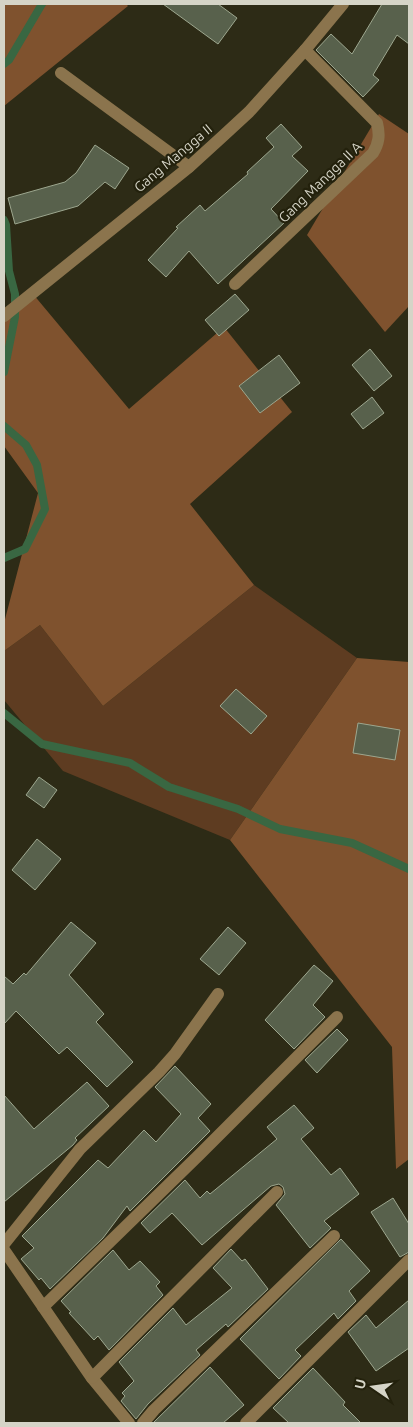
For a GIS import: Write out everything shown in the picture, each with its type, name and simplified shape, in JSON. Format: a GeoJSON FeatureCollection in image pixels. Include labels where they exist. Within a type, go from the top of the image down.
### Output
{"type":"FeatureCollection","features":[{"type":"Feature","properties":{"kind":"street","name":"Gang Mangga II"},"geometry":{"type":"LineString","coordinates":[[4,316],[189,167],[249,112],[305,50],[343,4]]}},
{"type":"Feature","properties":{"kind":"street","name":"Gang Mangga II A"},"geometry":{"type":"LineString","coordinates":[[235,284],[373,153],[378,145],[379,133],[377,123],[305,50]]}},
{"type":"Feature","properties":{"kind":"street"},"geometry":{"type":"LineString","coordinates":[[61,73],[189,167]]}},
{"type":"Feature","properties":{"kind":"street"},"geometry":{"type":"LineString","coordinates":[[4,1244],[80,1148],[159,1072],[175,1054],[218,994]]}},
{"type":"Feature","properties":{"kind":"street"},"geometry":{"type":"LineString","coordinates":[[43,1307],[337,1017]]}},
{"type":"Feature","properties":{"kind":"street"},"geometry":{"type":"LineString","coordinates":[[92,1378],[276,1192]]}},
{"type":"Feature","properties":{"kind":"street"},"geometry":{"type":"LineString","coordinates":[[143,1423],[154,1410],[334,1236]]}},
{"type":"Feature","properties":{"kind":"street"},"geometry":{"type":"LineString","coordinates":[[4,1250],[92,1378],[129,1423]]}},
{"type":"Feature","properties":{"kind":"street"},"geometry":{"type":"LineString","coordinates":[[246,1423],[409,1260]]}},
{"type":"Feature","properties":{"kind":"shaded area"},"geometry":{"type":"Polygon","coordinates":[[[4,4],[126,4],[128,6],[4,106],[4,4]]]}},
{"type":"Feature","properties":{"kind":"shaded area"},"geometry":{"type":"Polygon","coordinates":[[[379,114],[409,134],[409,306],[385,332],[307,235],[379,114]]]}},
{"type":"Feature","properties":{"kind":"shaded area"},"geometry":{"type":"Polygon","coordinates":[[[33,294],[129,409],[224,327],[292,412],[190,504],[254,585],[103,706],[40,625],[4,651],[4,623],[38,493],[4,446],[4,314],[33,294]]]}},
{"type":"Feature","properties":{"kind":"shaded area"},"geometry":{"type":"Polygon","coordinates":[[[254,585],[357,658],[230,840],[63,771],[4,700],[4,651],[40,625],[103,706],[254,585]]]}},
{"type":"Feature","properties":{"kind":"shaded area"},"geometry":{"type":"Polygon","coordinates":[[[357,658],[409,662],[409,1159],[396,1169],[392,1047],[230,840],[357,658]]]}},
{"type":"Feature","properties":{"kind":"building"},"geometry":{"type":"Polygon","coordinates":[[[163,4],[218,4],[237,18],[218,44],[163,4]]]}},
{"type":"Feature","properties":{"kind":"building"},"geometry":{"type":"Polygon","coordinates":[[[382,4],[409,4],[409,44],[397,35],[373,75],[379,80],[363,97],[316,50],[331,34],[352,54],[382,4]]]}},
{"type":"Feature","properties":{"kind":"building"},"geometry":{"type":"Polygon","coordinates":[[[281,124],[302,147],[292,156],[308,171],[271,209],[284,223],[218,284],[189,251],[166,277],[148,260],[178,228],[176,227],[200,205],[205,211],[248,174],[247,172],[274,147],[266,138],[281,124]]]}},
{"type":"Feature","properties":{"kind":"building"},"geometry":{"type":"Polygon","coordinates":[[[95,145],[129,168],[115,189],[105,182],[78,206],[15,224],[8,198],[65,182],[76,173],[95,145]]]}},
{"type":"Feature","properties":{"kind":"building"},"geometry":{"type":"Polygon","coordinates":[[[235,294],[249,310],[219,336],[205,320],[235,294]]]}},
{"type":"Feature","properties":{"kind":"building"},"geometry":{"type":"Polygon","coordinates":[[[370,349],[392,376],[374,391],[352,365],[370,349]]]}},
{"type":"Feature","properties":{"kind":"building"},"geometry":{"type":"Polygon","coordinates":[[[279,355],[300,383],[260,413],[239,386],[279,355]]]}},
{"type":"Feature","properties":{"kind":"building"},"geometry":{"type":"Polygon","coordinates":[[[372,397],[384,413],[363,429],[351,414],[372,397]]]}},
{"type":"Feature","properties":{"kind":"building"},"geometry":{"type":"Polygon","coordinates":[[[236,689],[267,716],[251,734],[220,706],[236,689]]]}},
{"type":"Feature","properties":{"kind":"building"},"geometry":{"type":"Polygon","coordinates":[[[358,723],[400,730],[395,760],[353,753],[358,723]]]}},
{"type":"Feature","properties":{"kind":"building"},"geometry":{"type":"Polygon","coordinates":[[[39,777],[57,790],[44,808],[26,795],[39,777]]]}},
{"type":"Feature","properties":{"kind":"building"},"geometry":{"type":"Polygon","coordinates":[[[37,839],[61,859],[35,890],[12,870],[37,839]]]}},
{"type":"Feature","properties":{"kind":"building"},"geometry":{"type":"Polygon","coordinates":[[[71,922],[96,943],[69,975],[104,1014],[96,1022],[133,1062],[107,1087],[67,1047],[59,1054],[16,1011],[4,1024],[4,976],[13,984],[24,973],[26,975],[71,922]]]}},
{"type":"Feature","properties":{"kind":"building"},"geometry":{"type":"Polygon","coordinates":[[[228,927],[246,943],[219,975],[200,959],[228,927]]]}},
{"type":"Feature","properties":{"kind":"building"},"geometry":{"type":"Polygon","coordinates":[[[314,965],[333,981],[313,1005],[325,1017],[294,1049],[265,1020],[314,965]]]}},
{"type":"Feature","properties":{"kind":"building"},"geometry":{"type":"Polygon","coordinates":[[[337,1029],[348,1040],[317,1073],[305,1060],[337,1029]]]}},
{"type":"Feature","properties":{"kind":"building"},"geometry":{"type":"Polygon","coordinates":[[[175,1066],[211,1104],[198,1118],[210,1131],[130,1211],[127,1206],[103,1238],[50,1289],[41,1278],[39,1280],[21,1259],[34,1248],[22,1236],[98,1160],[108,1168],[144,1130],[156,1142],[181,1114],[155,1087],[175,1066]]]}},
{"type":"Feature","properties":{"kind":"building"},"geometry":{"type":"Polygon","coordinates":[[[87,1082],[109,1106],[75,1138],[77,1140],[73,1145],[4,1202],[4,1095],[34,1129],[87,1082]]]}},
{"type":"Feature","properties":{"kind":"building"},"geometry":{"type":"Polygon","coordinates":[[[294,1105],[314,1128],[301,1139],[331,1175],[340,1168],[359,1194],[324,1221],[331,1228],[310,1248],[276,1205],[285,1194],[283,1187],[279,1184],[271,1186],[202,1245],[172,1213],[150,1233],[141,1223],[185,1180],[200,1198],[207,1191],[210,1194],[277,1139],[267,1127],[294,1105]]]}},
{"type":"Feature","properties":{"kind":"building"},"geometry":{"type":"Polygon","coordinates":[[[393,1198],[409,1224],[409,1252],[400,1257],[371,1212],[393,1198]]]}},
{"type":"Feature","properties":{"kind":"building"},"geometry":{"type":"Polygon","coordinates":[[[341,1239],[370,1271],[349,1291],[356,1301],[338,1319],[334,1313],[295,1350],[301,1356],[279,1379],[240,1339],[341,1239]]]}},
{"type":"Feature","properties":{"kind":"building"},"geometry":{"type":"Polygon","coordinates":[[[231,1249],[242,1261],[245,1259],[268,1289],[228,1327],[226,1324],[196,1350],[200,1355],[148,1404],[136,1419],[121,1401],[125,1396],[122,1393],[134,1381],[119,1362],[173,1308],[186,1325],[232,1288],[213,1268],[231,1249]]]}},
{"type":"Feature","properties":{"kind":"building"},"geometry":{"type":"Polygon","coordinates":[[[113,1250],[129,1270],[140,1261],[160,1282],[156,1286],[163,1295],[109,1350],[98,1336],[94,1340],[69,1313],[71,1312],[61,1301],[113,1250]]]}},
{"type":"Feature","properties":{"kind":"building"},"geometry":{"type":"Polygon","coordinates":[[[409,1300],[409,1348],[376,1371],[348,1332],[366,1315],[376,1328],[409,1300]]]}},
{"type":"Feature","properties":{"kind":"building"},"geometry":{"type":"Polygon","coordinates":[[[210,1367],[244,1405],[223,1423],[153,1423],[210,1367]]]}},
{"type":"Feature","properties":{"kind":"building"},"geometry":{"type":"Polygon","coordinates":[[[313,1368],[345,1402],[343,1405],[361,1423],[289,1423],[273,1408],[313,1368]]]}},
{"type":"Feature","properties":{"kind":"waterway"},"geometry":{"type":"LineString","coordinates":[[4,64],[9,60],[42,4]]}},
{"type":"Feature","properties":{"kind":"waterway"},"geometry":{"type":"LineString","coordinates":[[4,220],[6,225],[9,271],[15,294],[15,317],[4,372]]}},
{"type":"Feature","properties":{"kind":"waterway"},"geometry":{"type":"LineString","coordinates":[[4,426],[26,445],[37,465],[45,509],[25,549],[4,558]]}},
{"type":"Feature","properties":{"kind":"waterway"},"geometry":{"type":"LineString","coordinates":[[4,713],[42,744],[130,763],[169,787],[238,809],[280,829],[352,843],[409,869]]}}]}
